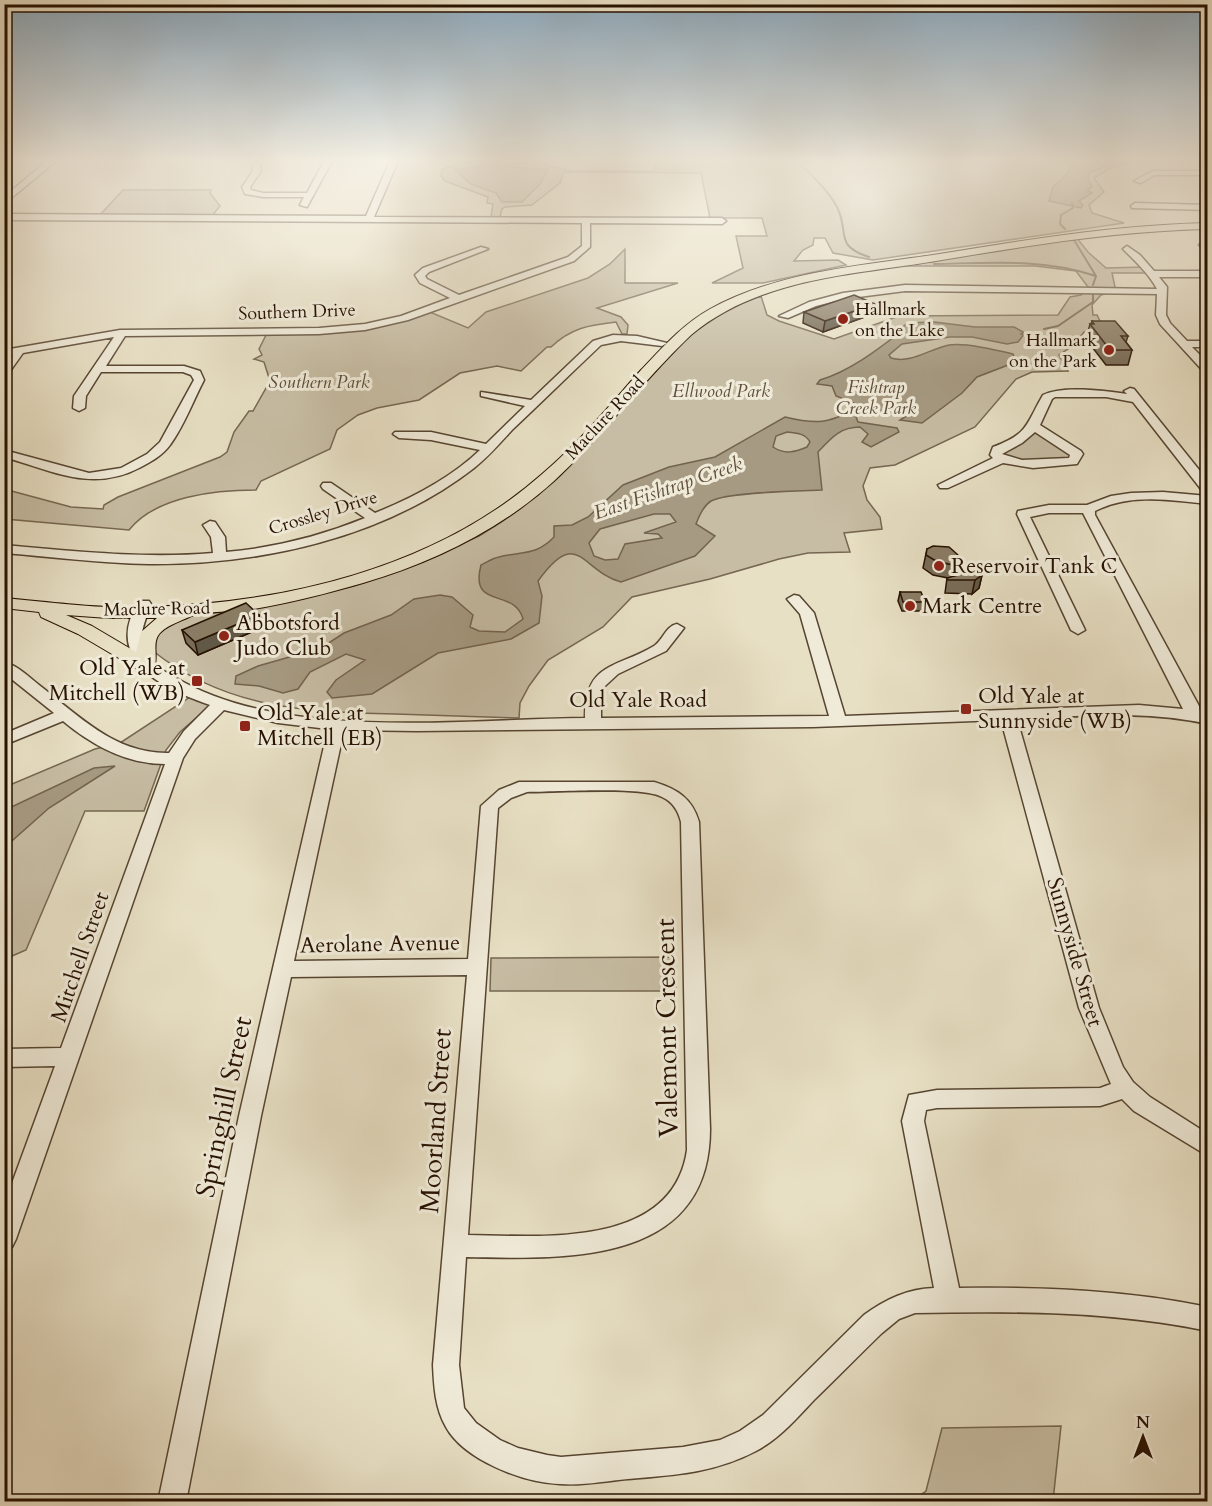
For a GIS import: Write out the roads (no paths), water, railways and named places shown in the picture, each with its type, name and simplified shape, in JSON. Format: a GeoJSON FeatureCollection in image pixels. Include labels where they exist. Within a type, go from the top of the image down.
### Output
{"type":"FeatureCollection","features":[{"type":"Feature","properties":{"kind":"main road","name":"Maclure Road"},"geometry":{"type":"LineString","coordinates":[[4,594],[142,609],[271,591],[373,564],[454,531],[487,512],[531,478],[685,321],[715,303],[802,276],[1081,231]]}},
{"type":"Feature","properties":{"kind":"main road","name":"Maclure Road"},"geometry":{"type":"LineString","coordinates":[[4,603],[30,606],[193,611],[246,604],[346,582],[416,557],[474,530],[523,499],[546,480],[687,332],[706,316],[741,299],[793,283],[840,273],[1104,231]]}},
{"type":"Feature","properties":{"kind":"main road"},"geometry":{"type":"LineString","coordinates":[[653,367],[651,361],[664,347],[662,343]]}},
{"type":"Feature","properties":{"kind":"main road"},"geometry":{"type":"LineString","coordinates":[[30,606],[85,630],[147,666]]}},
{"type":"Feature","properties":{"kind":"main road"},"geometry":{"type":"LineString","coordinates":[[147,666],[144,643],[147,636],[153,629],[170,618],[193,611]]}},
{"type":"Feature","properties":{"kind":"street","name":"Southern Drive"},"geometry":{"type":"LineString","coordinates":[[4,353],[120,333],[339,330],[393,321],[558,265],[580,254],[586,247],[587,231]]}},
{"type":"Feature","properties":{"kind":"street"},"geometry":{"type":"LineString","coordinates":[[457,298],[423,281],[420,275],[426,270],[484,249]]}},
{"type":"Feature","properties":{"kind":"street"},"geometry":{"type":"LineString","coordinates":[[1127,249],[1162,286],[1162,319],[1208,370]]}},
{"type":"Feature","properties":{"kind":"street"},"geometry":{"type":"LineString","coordinates":[[1152,274],[1208,274]]}},
{"type":"Feature","properties":{"kind":"street"},"geometry":{"type":"LineString","coordinates":[[784,316],[824,302],[858,294],[897,290],[956,288],[1163,292]]}},
{"type":"Feature","properties":{"kind":"street"},"geometry":{"type":"LineString","coordinates":[[79,408],[80,396],[120,333]]}},
{"type":"Feature","properties":{"kind":"street","name":"Crossley Drive"},"geometry":{"type":"LineString","coordinates":[[4,549],[151,560],[220,555],[271,548],[375,519],[413,501],[466,469],[597,343],[606,339],[625,337],[662,343]]}},
{"type":"Feature","properties":{"kind":"street"},"geometry":{"type":"LineString","coordinates":[[1184,345],[1208,344]]}},
{"type":"Feature","properties":{"kind":"street"},"geometry":{"type":"LineString","coordinates":[[4,372],[18,355],[17,351]]}},
{"type":"Feature","properties":{"kind":"street"},"geometry":{"type":"LineString","coordinates":[[4,453],[89,477],[106,476],[125,471],[159,450],[199,380],[196,373],[184,369],[99,369]]}},
{"type":"Feature","properties":{"kind":"street"},"geometry":{"type":"LineString","coordinates":[[485,394],[533,404]]}},
{"type":"Feature","properties":{"kind":"street"},"geometry":{"type":"LineString","coordinates":[[1036,427],[1077,454],[1072,461],[1014,462],[1002,459],[996,454],[997,450],[1015,443],[1036,427],[1047,397],[1053,394],[1132,395],[1208,490]]}},
{"type":"Feature","properties":{"kind":"street"},"geometry":{"type":"LineString","coordinates":[[399,434],[431,436],[487,448]]}},
{"type":"Feature","properties":{"kind":"street"},"geometry":{"type":"LineString","coordinates":[[944,485],[1002,459]]}},
{"type":"Feature","properties":{"kind":"street"},"geometry":{"type":"LineString","coordinates":[[327,486],[375,519]]}},
{"type":"Feature","properties":{"kind":"street"},"geometry":{"type":"LineString","coordinates":[[1078,630],[1023,514],[1049,509],[1089,509],[1097,503],[1136,497],[1170,496],[1208,500]]}},
{"type":"Feature","properties":{"kind":"street"},"geometry":{"type":"LineString","coordinates":[[1089,509],[1089,515],[1191,706],[1200,717]]}},
{"type":"Feature","properties":{"kind":"street"},"geometry":{"type":"LineString","coordinates":[[210,525],[218,537],[220,555]]}},
{"type":"Feature","properties":{"kind":"street"},"geometry":{"type":"LineString","coordinates":[[794,599],[807,613],[838,721]]}},
{"type":"Feature","properties":{"kind":"street"},"geometry":{"type":"LineString","coordinates":[[142,609],[133,634],[133,643],[147,666]]}},
{"type":"Feature","properties":{"kind":"street"},"geometry":{"type":"LineString","coordinates":[[593,723],[593,696],[598,684],[613,671],[661,648],[676,628]]}},
{"type":"Feature","properties":{"kind":"street"},"geometry":{"type":"LineString","coordinates":[[4,666],[113,747],[148,758],[175,758]]}},
{"type":"Feature","properties":{"kind":"street","name":"Old Yale Road"},"geometry":{"type":"LineString","coordinates":[[147,666],[165,678],[222,704],[274,718],[337,725],[838,721],[1139,710],[1200,717]]}},
{"type":"Feature","properties":{"kind":"street","name":"Mitchell Street"},"geometry":{"type":"LineString","coordinates":[[4,1239],[180,745],[222,704]]}},
{"type":"Feature","properties":{"kind":"street"},"geometry":{"type":"LineString","coordinates":[[4,740],[66,714]]}},
{"type":"Feature","properties":{"kind":"street","name":"Sunnyside Street"},"geometry":{"type":"LineString","coordinates":[[1006,714],[1035,809],[1092,1018],[1114,1071],[1125,1089],[1164,1119],[1208,1146]]}},
{"type":"Feature","properties":{"kind":"street","name":"Springhill Street"},"geometry":{"type":"LineString","coordinates":[[172,1502],[249,1116],[284,969],[337,725]]}},
{"type":"Feature","properties":{"kind":"street","name":"Valemont Crescent"},"geometry":{"type":"LineString","coordinates":[[457,1246],[570,1245],[605,1241],[637,1232],[662,1214],[682,1194],[694,1172],[698,1154],[697,997],[690,822],[687,810],[681,800],[671,793],[645,786],[537,785],[525,786],[505,794]]}},
{"type":"Feature","properties":{"kind":"street","name":"Moorland Street"},"geometry":{"type":"LineString","coordinates":[[505,794],[490,806],[488,814],[457,1246],[446,1365],[448,1393],[456,1420],[486,1447],[513,1461],[542,1469],[561,1471],[683,1461],[722,1453],[749,1440],[772,1424],[855,1340],[891,1310],[915,1301],[1114,1303],[1168,1310],[1208,1319]]}},
{"type":"Feature","properties":{"kind":"street","name":"Aerolane Avenue"},"geometry":{"type":"LineString","coordinates":[[284,969],[477,967]]}},
{"type":"Feature","properties":{"kind":"street"},"geometry":{"type":"LineString","coordinates":[[4,1058],[70,1057]]}},
{"type":"Feature","properties":{"kind":"street"},"geometry":{"type":"LineString","coordinates":[[949,1300],[913,1121],[917,1102],[937,1099],[1100,1097],[1125,1089]]}},
{"type":"Feature","properties":{"kind":"water"},"geometry":{"type":"Polygon","coordinates":[[[934,322],[975,327],[1014,327],[1025,333],[1018,342],[1007,344],[972,337],[950,337],[902,344],[889,355],[891,358],[913,358],[949,345],[964,345],[1013,354],[1016,362],[977,377],[962,393],[922,423],[900,420],[916,410],[914,404],[906,403],[888,408],[892,413],[883,414],[875,410],[856,417],[858,422],[897,428],[899,432],[871,447],[862,442],[868,434],[860,427],[836,434],[818,452],[822,490],[747,494],[711,501],[704,508],[696,524],[715,536],[695,556],[621,582],[608,577],[580,556],[571,554],[562,556],[538,581],[542,596],[539,623],[511,639],[438,653],[372,694],[332,698],[327,692],[336,680],[365,660],[346,654],[310,672],[298,689],[283,693],[259,686],[235,684],[236,676],[258,666],[321,648],[344,633],[391,615],[414,599],[440,595],[452,597],[473,615],[470,627],[479,631],[505,632],[523,619],[518,609],[487,594],[481,588],[479,579],[481,565],[497,558],[535,550],[554,537],[554,526],[572,525],[588,517],[623,485],[669,467],[715,457],[785,417],[814,422],[830,420],[857,409],[854,403],[836,396],[832,386],[817,384],[820,380],[853,366],[902,331],[901,328],[908,323],[934,322]],[[787,432],[776,436],[773,447],[790,452],[807,447],[810,442],[803,435],[787,432]],[[654,514],[600,529],[589,543],[594,556],[605,560],[618,559],[625,544],[662,538],[658,534],[644,533],[676,522],[670,514],[654,514]]]}},
{"type":"Feature","properties":{"kind":"water"},"geometry":{"type":"Polygon","coordinates":[[[115,766],[49,808],[5,847],[5,810],[94,768],[115,766]]]}},
{"type":"Feature","properties":{"kind":"waterway"},"geometry":{"type":"LineString","coordinates":[[843,231],[846,243],[851,248],[869,257]]}},
{"type":"Feature","properties":{"kind":"waterway","name":"East Fishtrap Creek"},"geometry":{"type":"LineString","coordinates":[[1074,240],[1096,276]]}},
{"type":"Feature","properties":{"kind":"waterway"},"geometry":{"type":"LineString","coordinates":[[934,264],[1036,264],[1056,266],[1096,276]]}},
{"type":"Feature","properties":{"kind":"waterway","name":"East Fishtrap Creek"},"geometry":{"type":"LineString","coordinates":[[1093,285],[1096,276]]}},
{"type":"Feature","properties":{"kind":"waterway","name":"East Fishtrap Creek"},"geometry":{"type":"LineString","coordinates":[[1044,329],[1058,326],[1093,302],[1093,294]]}},
{"type":"Feature","properties":{"kind":"waterway","name":"East Fishtrap Creek"},"geometry":{"type":"LineString","coordinates":[[1021,334],[1030,332]]}},
{"type":"Feature","properties":{"kind":"place","name":"Hallmark on the Lake"},"geometry":{"type":"Point","coordinates":[843,319]}},
{"type":"Feature","properties":{"kind":"place","name":"Hallmark on the Park"},"geometry":{"type":"Point","coordinates":[1109,350]}},
{"type":"Feature","properties":{"kind":"place","name":"Reservoir Tank C"},"geometry":{"type":"Point","coordinates":[939,566]}},
{"type":"Feature","properties":{"kind":"place","name":"Mark Centre"},"geometry":{"type":"Point","coordinates":[910,606]}},
{"type":"Feature","properties":{"kind":"place","name":"Abbotsford Judo Club"},"geometry":{"type":"Point","coordinates":[224,636]}},
{"type":"Feature","properties":{"kind":"place","name":"Old Yale at Mitchell (WB)"},"geometry":{"type":"Point","coordinates":[197,681]}},
{"type":"Feature","properties":{"kind":"place","name":"Old Yale at Sunnyside (WB)"},"geometry":{"type":"Point","coordinates":[966,709]}},
{"type":"Feature","properties":{"kind":"place","name":"Old Yale at Mitchell (EB)"},"geometry":{"type":"Point","coordinates":[245,726]}},
{"type":"Feature","properties":{"kind":"park label","name":"Southern Park"},"geometry":{"type":"Point","coordinates":[319,382]}},
{"type":"Feature","properties":{"kind":"park label","name":"Ellwood Park"},"geometry":{"type":"Point","coordinates":[721,391]}},
{"type":"Feature","properties":{"kind":"park label","name":"Fishtrap Creek Park"},"geometry":{"type":"Point","coordinates":[876,397]}}]}
